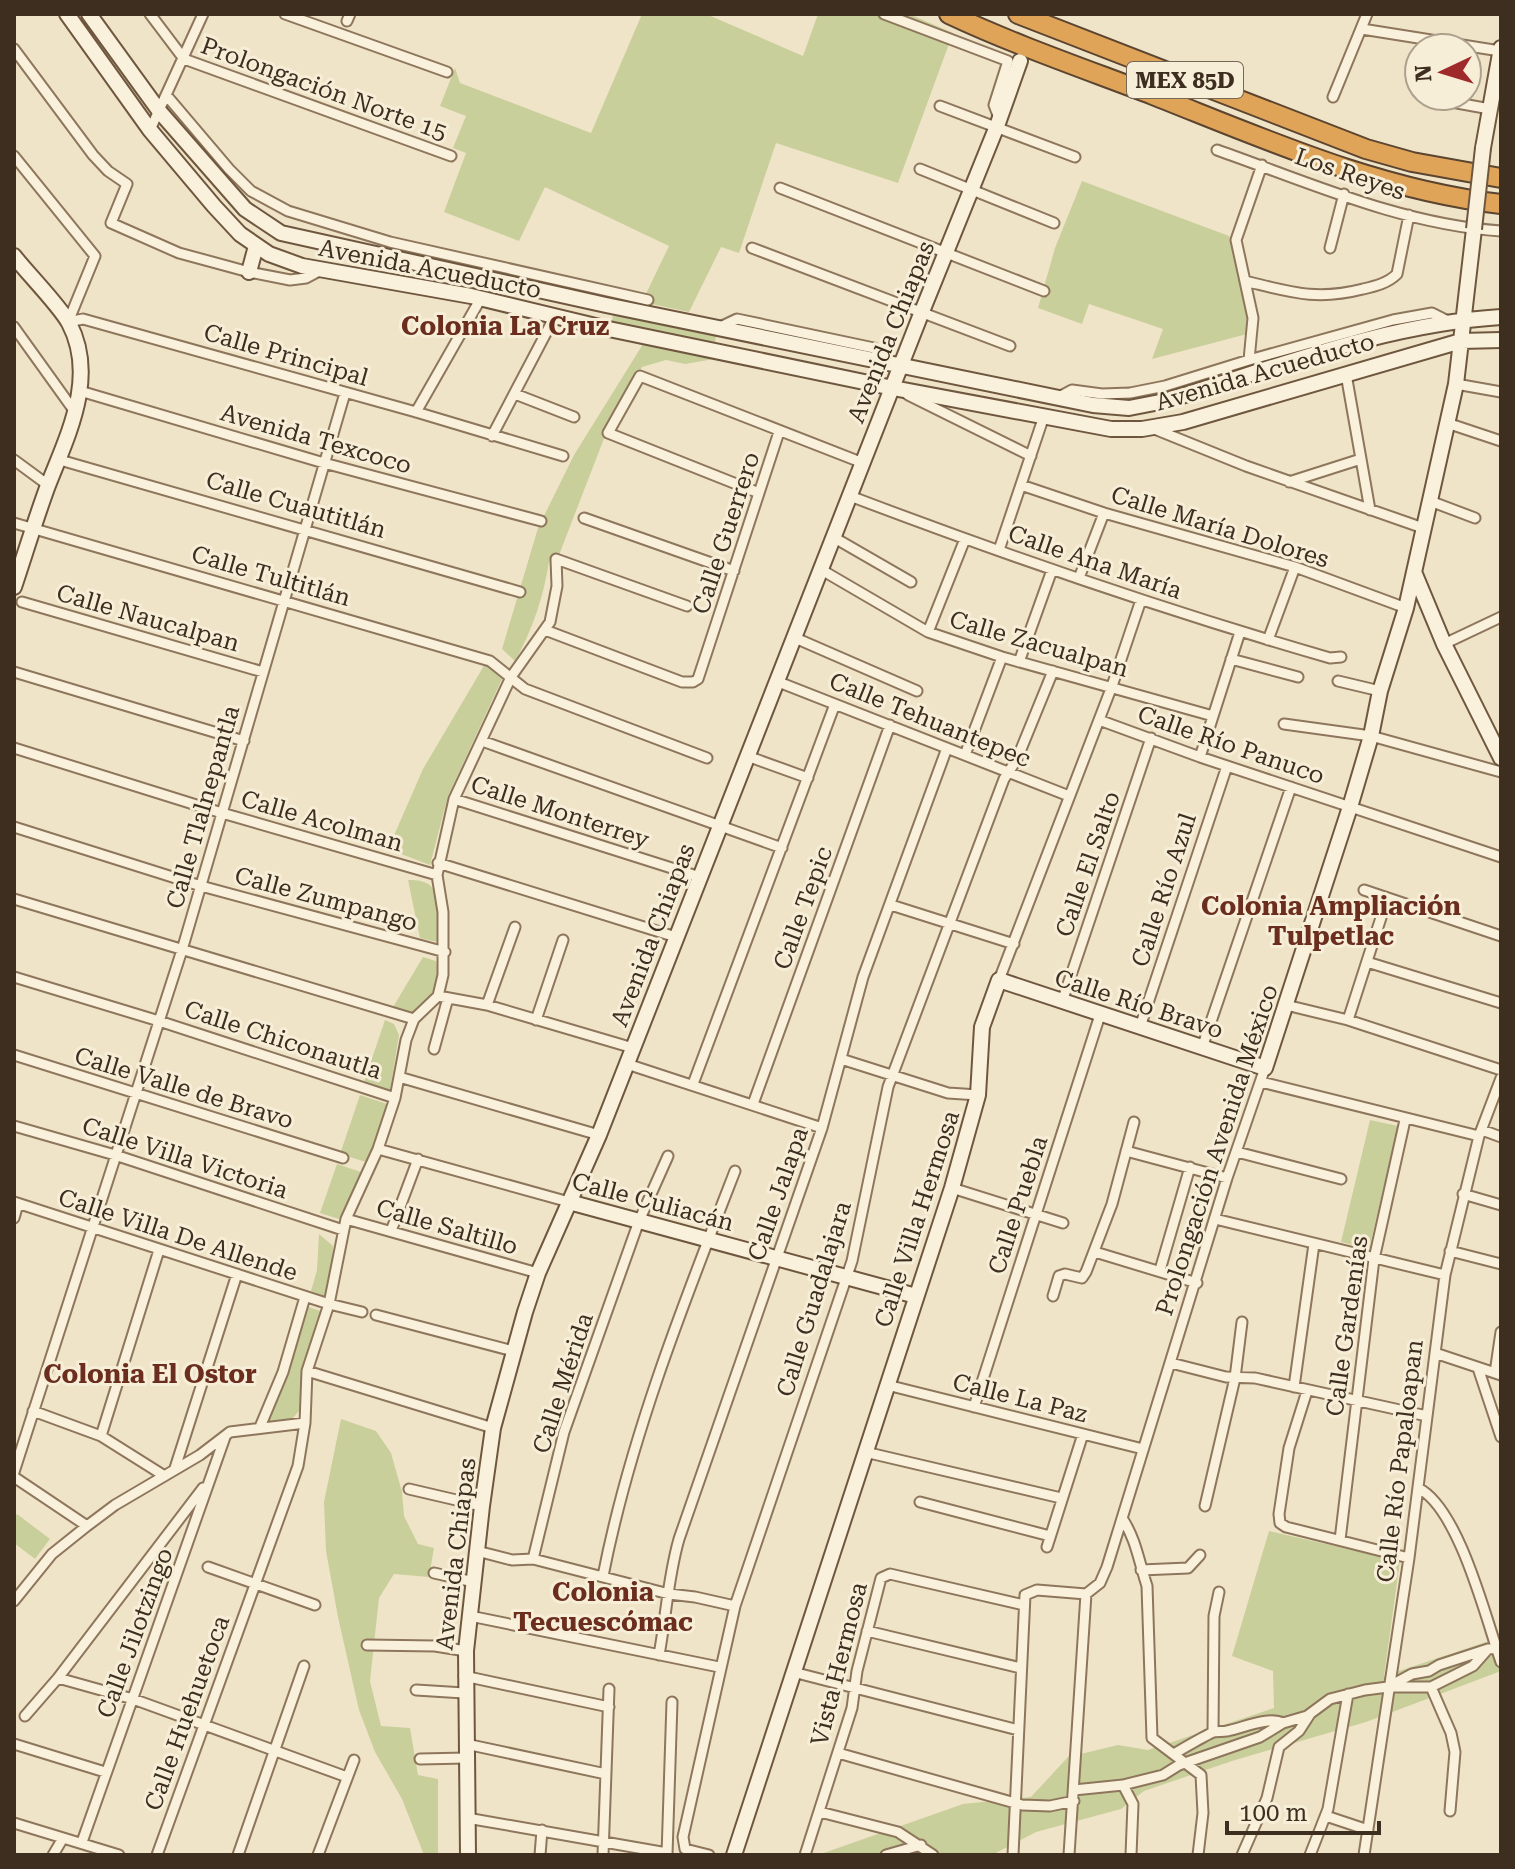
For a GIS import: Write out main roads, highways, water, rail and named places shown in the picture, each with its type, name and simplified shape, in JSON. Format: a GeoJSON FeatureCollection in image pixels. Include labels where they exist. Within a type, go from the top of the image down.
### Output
{"type":"FeatureCollection","features":[{"type":"Feature","properties":{"kind":"highway","name":"MEX 85D"},"geometry":{"type":"LineString","coordinates":[[949,14],[1358,174],[1435,195],[1501,204]]}},
{"type":"Feature","properties":{"kind":"highway","name":"MEX 85D"},"geometry":{"type":"LineString","coordinates":[[1018,14],[1366,149],[1412,162],[1501,178]]}},
{"type":"Feature","properties":{"kind":"district","name":"Colonia La Cruz"},"geometry":{"type":"Point","coordinates":[505,326]}},
{"type":"Feature","properties":{"kind":"district","name":"Colonia Ampliación Tulpetlac"},"geometry":{"type":"Point","coordinates":[1331,921]}},
{"type":"Feature","properties":{"kind":"district","name":"Colonia El Ostor"},"geometry":{"type":"Point","coordinates":[150,1374]}},
{"type":"Feature","properties":{"kind":"district","name":"Colonia Tecuescómac"},"geometry":{"type":"Point","coordinates":[603,1607]}}]}
